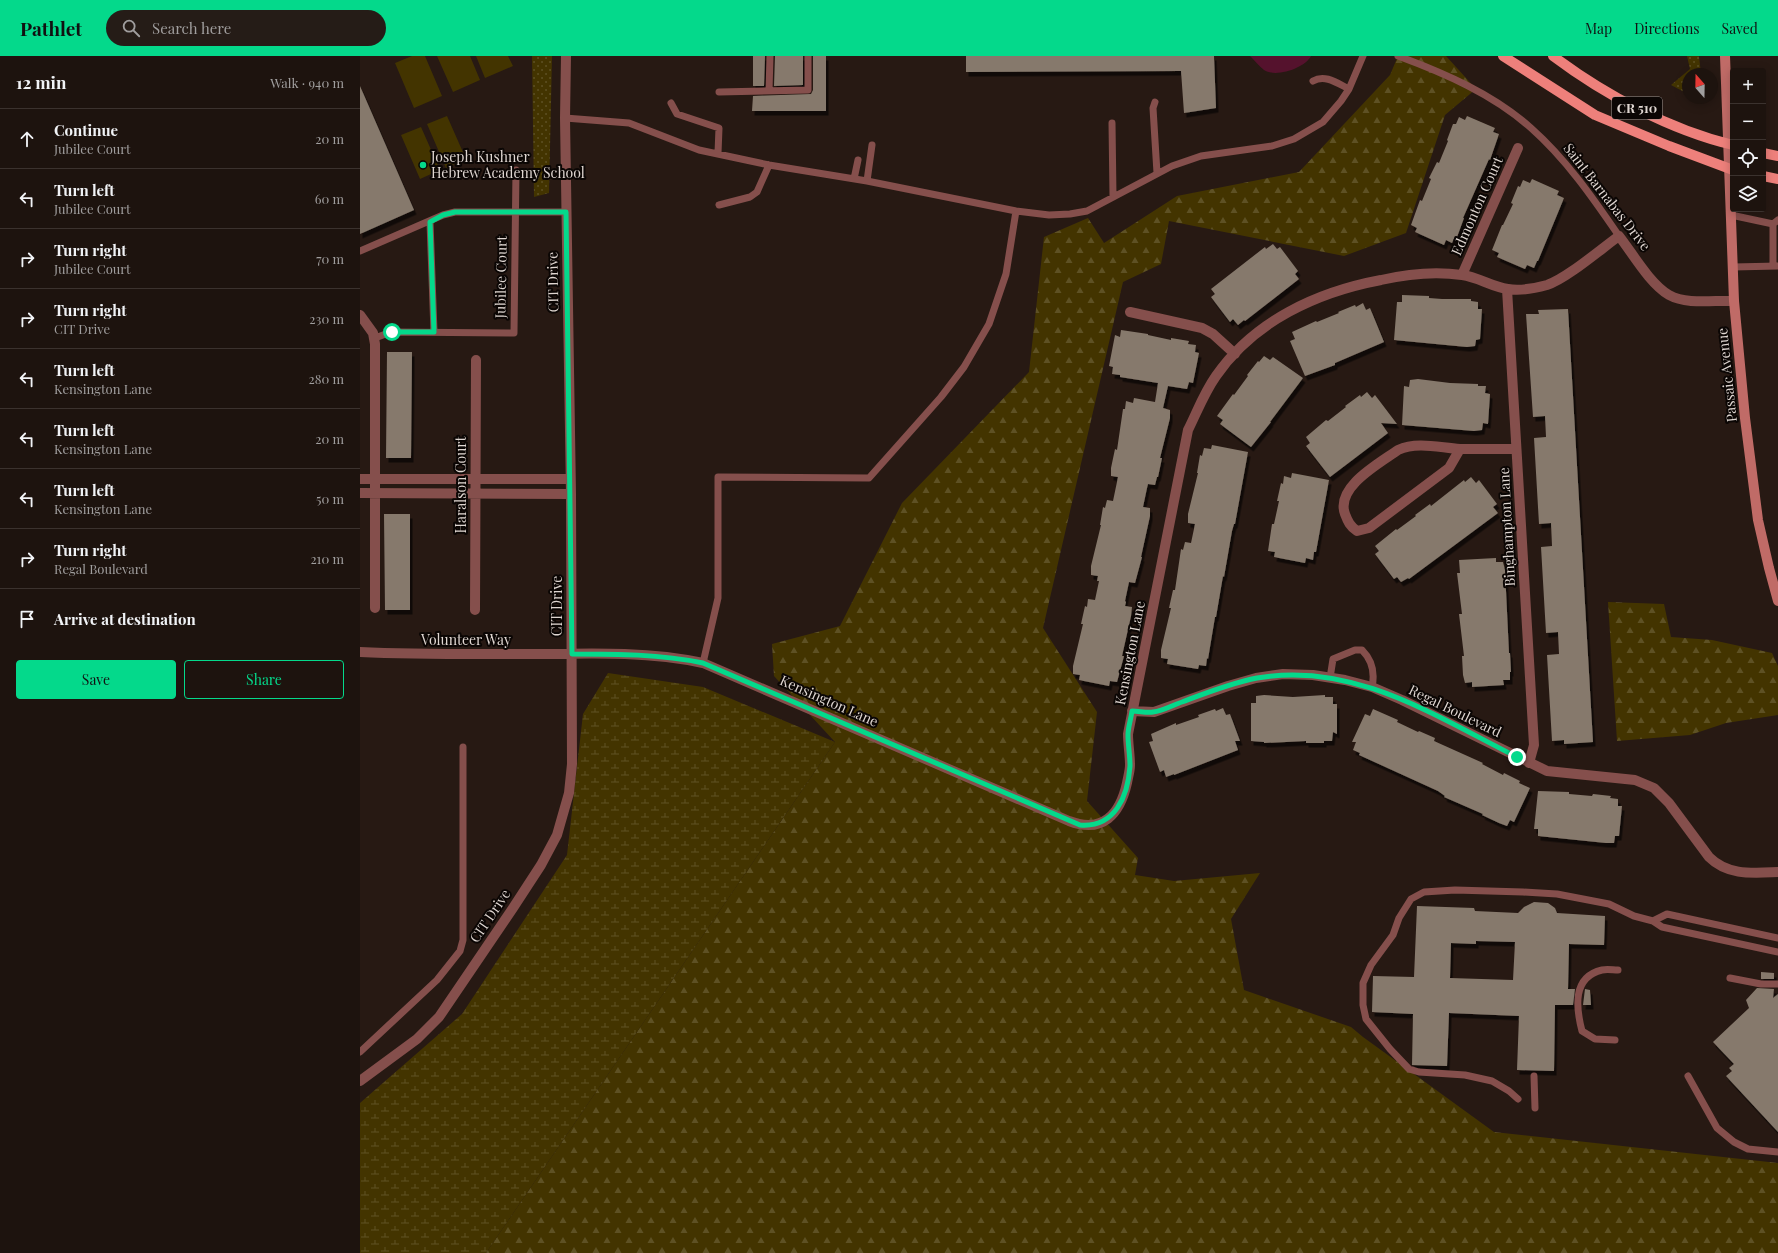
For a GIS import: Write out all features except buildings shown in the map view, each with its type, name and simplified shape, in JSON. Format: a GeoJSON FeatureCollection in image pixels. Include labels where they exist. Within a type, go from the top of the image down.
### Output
{"type":"FeatureCollection","features":[{"type":"Feature","properties":{"kind":"main road","name":"CR 510"},"geometry":{"type":"LineString","coordinates":[[1503,56],[1595,115],[1730,170]]}},
{"type":"Feature","properties":{"kind":"main road","name":"CR 510"},"geometry":{"type":"LineString","coordinates":[[1553,56],[1574,71],[1628,103],[1681,128],[1730,145]]}},
{"type":"Feature","properties":{"kind":"main road","name":"Passaic Avenue"},"geometry":{"type":"LineString","coordinates":[[1725,56],[1731,140]]}},
{"type":"Feature","properties":{"kind":"main road"},"geometry":{"type":"LineString","coordinates":[[1766,154],[1778,156]]}},
{"type":"Feature","properties":{"kind":"main road","name":"Passaic Avenue"},"geometry":{"type":"LineString","coordinates":[[1731,176],[1734,301],[1745,418],[1758,520],[1778,601]]}},
{"type":"Feature","properties":{"kind":"main road"},"geometry":{"type":"LineString","coordinates":[[1766,177],[1778,179]]}},
{"type":"Feature","properties":{"kind":"street","name":"CIT Drive"},"geometry":{"type":"LineString","coordinates":[[360,1081],[417,1039],[439,1017],[533,877],[557,835],[569,793],[572,764],[572,654],[565,118],[566,56]]}},
{"type":"Feature","properties":{"kind":"street","name":"Edmonton Court"},"geometry":{"type":"LineString","coordinates":[[1462,275],[1518,148]]}},
{"type":"Feature","properties":{"kind":"street","name":"Kensington Lane"},"geometry":{"type":"LineString","coordinates":[[572,654],[654,655],[676,657],[703,663],[1080,825],[1090,826],[1106,820],[1113,816],[1118,808],[1124,794],[1130,766],[1128,734],[1188,430],[1203,398],[1213,382],[1235,354],[1256,334],[1284,314],[1316,298],[1351,286],[1402,276],[1433,274],[1462,275],[1508,289],[1534,288],[1548,285],[1568,273],[1619,236]]}},
{"type":"Feature","properties":{"kind":"street","name":"Saint Barnabas Drive"},"geometry":{"type":"LineString","coordinates":[[1619,236],[1653,280],[1670,295],[1687,300],[1734,301]]}},
{"type":"Feature","properties":{"kind":"street","name":"Binghampton Lane"},"geometry":{"type":"LineString","coordinates":[[1508,289],[1534,746],[1529,763]]}},
{"type":"Feature","properties":{"kind":"street"},"geometry":{"type":"LineString","coordinates":[[1130,312],[1202,328],[1214,334],[1235,354]]}},
{"type":"Feature","properties":{"kind":"street"},"geometry":{"type":"LineString","coordinates":[[360,315],[375,338],[375,608]]}},
{"type":"Feature","properties":{"kind":"street","name":"Haralson Court"},"geometry":{"type":"LineString","coordinates":[[475,610],[474,479],[476,360]]}},
{"type":"Feature","properties":{"kind":"street"},"geometry":{"type":"LineString","coordinates":[[1460,449],[1449,468],[1369,528],[1357,531],[1350,526],[1343,510],[1343,499],[1348,489],[1398,450],[1406,446],[1416,445],[1460,449],[1516,449]]}},
{"type":"Feature","properties":{"kind":"street"},"geometry":{"type":"LineString","coordinates":[[360,479],[570,479]]}},
{"type":"Feature","properties":{"kind":"street"},"geometry":{"type":"LineString","coordinates":[[360,493],[571,494]]}},
{"type":"Feature","properties":{"kind":"street","name":"Volunteer Way"},"geometry":{"type":"LineString","coordinates":[[360,652],[416,655],[572,654]]}},
{"type":"Feature","properties":{"kind":"street","name":"Regal Boulevard"},"geometry":{"type":"LineString","coordinates":[[1132,711],[1154,712],[1228,686],[1256,678],[1283,674],[1313,675],[1372,687],[1402,700],[1547,771],[1635,780],[1654,788],[1669,803],[1708,857],[1716,865],[1735,872],[1778,872]]}},
{"type":"Feature","properties":{"kind":"lane"},"geometry":{"type":"LineString","coordinates":[[769,92],[770,56]]}},
{"type":"Feature","properties":{"kind":"lane"},"geometry":{"type":"LineString","coordinates":[[719,92],[808,90],[808,56]]}},
{"type":"Feature","properties":{"kind":"lane"},"geometry":{"type":"LineString","coordinates":[[565,118],[629,123],[699,150],[769,165],[867,181],[1016,211],[1070,214],[1087,210],[1157,173],[1201,156],[1272,146],[1294,140],[1323,122],[1349,89],[1363,56]]}},
{"type":"Feature","properties":{"kind":"lane","name":"Saint Barnabas Drive"},"geometry":{"type":"LineString","coordinates":[[1398,56],[1436,70],[1493,100],[1530,127],[1549,146],[1590,193],[1619,236]]}},
{"type":"Feature","properties":{"kind":"lane"},"geometry":{"type":"LineString","coordinates":[[1312,81],[1318,78],[1324,78],[1349,89]]}},
{"type":"Feature","properties":{"kind":"lane"},"geometry":{"type":"LineString","coordinates":[[1155,102],[1153,108],[1157,173]]}},
{"type":"Feature","properties":{"kind":"lane"},"geometry":{"type":"LineString","coordinates":[[671,103],[677,114],[719,128],[718,153]]}},
{"type":"Feature","properties":{"kind":"lane"},"geometry":{"type":"LineString","coordinates":[[1112,123],[1113,196]]}},
{"type":"Feature","properties":{"kind":"lane"},"geometry":{"type":"LineString","coordinates":[[867,181],[872,145]]}},
{"type":"Feature","properties":{"kind":"lane"},"geometry":{"type":"LineString","coordinates":[[854,179],[858,160]]}},
{"type":"Feature","properties":{"kind":"lane"},"geometry":{"type":"LineString","coordinates":[[719,205],[750,197],[756,192],[769,165]]}},
{"type":"Feature","properties":{"kind":"lane","name":"Jubilee Court"},"geometry":{"type":"LineString","coordinates":[[375,338],[392,332],[514,333],[516,170]]}},
{"type":"Feature","properties":{"kind":"lane"},"geometry":{"type":"LineString","coordinates":[[703,663],[718,598],[718,477],[869,478],[941,397],[964,367],[989,324],[1006,274],[1016,211]]}},
{"type":"Feature","properties":{"kind":"lane"},"geometry":{"type":"LineString","coordinates":[[360,251],[430,222],[443,215],[455,212],[566,212]]}},
{"type":"Feature","properties":{"kind":"lane"},"geometry":{"type":"LineString","coordinates":[[1731,215],[1775,222],[1775,266],[1733,267]]}},
{"type":"Feature","properties":{"kind":"lane"},"geometry":{"type":"LineString","coordinates":[[430,222],[434,332]]}},
{"type":"Feature","properties":{"kind":"lane"},"geometry":{"type":"LineString","coordinates":[[1330,678],[1333,659],[1355,650],[1362,650],[1368,657],[1375,677],[1372,687]]}},
{"type":"Feature","properties":{"kind":"lane"},"geometry":{"type":"LineString","coordinates":[[360,1052],[436,980],[460,952],[464,940],[463,747]]}},
{"type":"Feature","properties":{"kind":"lane"},"geometry":{"type":"LineString","coordinates":[[1518,1099],[1492,1081],[1465,1075],[1420,1072],[1409,1069],[1390,1049],[1366,1019],[1363,1005],[1363,984],[1371,965],[1392,936],[1399,918],[1411,899],[1424,892],[1455,890],[1557,894],[1610,904],[1634,916],[1653,921],[1662,927],[1778,952]]}},
{"type":"Feature","properties":{"kind":"lane"},"geometry":{"type":"LineString","coordinates":[[1653,921],[1667,914],[1778,938]]}},
{"type":"Feature","properties":{"kind":"lane"},"geometry":{"type":"LineString","coordinates":[[1615,1040],[1595,1040],[1582,1031],[1576,1004],[1579,988],[1586,978],[1602,970],[1618,970]]}},
{"type":"Feature","properties":{"kind":"lane"},"geometry":{"type":"LineString","coordinates":[[1730,978],[1762,984],[1778,984]]}},
{"type":"Feature","properties":{"kind":"lane"},"geometry":{"type":"LineString","coordinates":[[1534,1076],[1535,1108]]}},
{"type":"Feature","properties":{"kind":"lane"},"geometry":{"type":"LineString","coordinates":[[1688,1076],[1717,1128],[1734,1142],[1748,1149],[1778,1152]]}},
{"type":"Feature","properties":{"kind":"green space"},"geometry":{"type":"Polygon","coordinates":[[[412,56],[425,56],[442,96],[414,108],[395,63],[412,56]]]}},
{"type":"Feature","properties":{"kind":"green space"},"geometry":{"type":"Polygon","coordinates":[[[437,56],[470,56],[480,80],[453,92],[437,56]]]}},
{"type":"Feature","properties":{"kind":"green space"},"geometry":{"type":"Polygon","coordinates":[[[476,56],[508,56],[513,66],[485,78],[476,56]]]}},
{"type":"Feature","properties":{"kind":"green space"},"geometry":{"type":"Polygon","coordinates":[[[532,56],[552,56],[549,193],[534,197],[532,56]]]}},
{"type":"Feature","properties":{"kind":"green space"},"geometry":{"type":"Polygon","coordinates":[[[1398,56],[1446,56],[1476,89],[1445,115],[1406,233],[1344,256],[1169,221],[1161,264],[1123,282],[1043,628],[1097,712],[1087,801],[1138,858],[1135,875],[1174,881],[1260,873],[1231,919],[1244,990],[1351,1027],[1494,1132],[1778,1163],[1778,1253],[486,1253],[835,742],[774,676],[772,644],[840,626],[902,503],[1029,372],[1044,237],[1088,218],[1104,243],[1177,196],[1299,172],[1390,75],[1398,56]]]}},
{"type":"Feature","properties":{"kind":"green space"},"geometry":{"type":"Polygon","coordinates":[[[1687,56],[1699,56],[1700,68],[1690,68],[1687,56]]]}},
{"type":"Feature","properties":{"kind":"green space"},"geometry":{"type":"Polygon","coordinates":[[[1682,76],[1682,91],[1671,85],[1682,76]]]}},
{"type":"Feature","properties":{"kind":"green space"},"geometry":{"type":"Polygon","coordinates":[[[447,116],[466,159],[446,168],[427,124],[447,116]]]}},
{"type":"Feature","properties":{"kind":"green space"},"geometry":{"type":"Polygon","coordinates":[[[421,127],[440,170],[420,179],[401,135],[421,127]]]}},
{"type":"Feature","properties":{"kind":"green space"},"geometry":{"type":"Polygon","coordinates":[[[1608,602],[1664,604],[1671,637],[1712,640],[1772,653],[1778,666],[1778,715],[1726,723],[1690,735],[1617,741],[1608,602]]]}},
{"type":"Feature","properties":{"kind":"green space"},"geometry":{"type":"Polygon","coordinates":[[[608,673],[703,687],[835,742],[486,1253],[360,1253],[360,1103],[462,1014],[567,855],[583,714],[608,673]]]}},
{"type":"Feature","properties":{"kind":"shaded area"},"geometry":{"type":"Polygon","coordinates":[[[1250,56],[1311,56],[1297,68],[1276,73],[1264,70],[1250,56]]]}},
{"type":"Feature","properties":{"kind":"place","name":"Joseph Kushner Hebrew Academy School"},"geometry":{"type":"Point","coordinates":[423,165]}},
{"type":"Feature","properties":{"kind":"route"},"geometry":{"type":"LineString","coordinates":[[392,332],[434,332],[430,222],[443,215],[455,212],[566,212],[570,402],[572,654],[654,655],[676,657],[703,663],[1080,825],[1090,826],[1106,820],[1113,816],[1118,808],[1124,794],[1130,766],[1128,734],[1132,711],[1154,712],[1228,686],[1256,678],[1283,674],[1313,675],[1345,680],[1372,687],[1402,700],[1517,757]]}}]}
